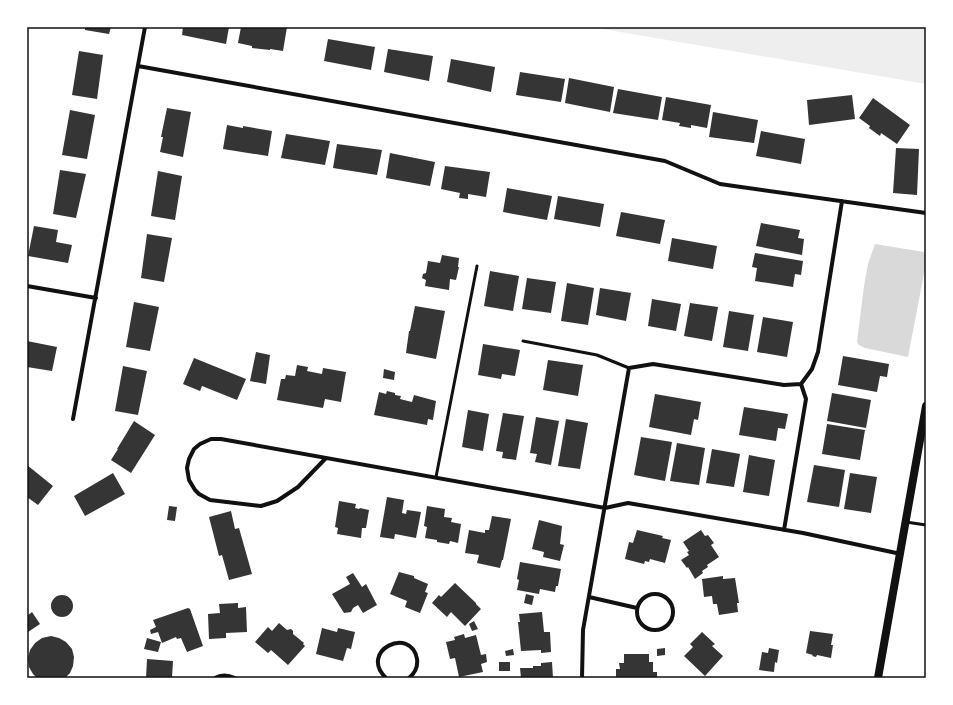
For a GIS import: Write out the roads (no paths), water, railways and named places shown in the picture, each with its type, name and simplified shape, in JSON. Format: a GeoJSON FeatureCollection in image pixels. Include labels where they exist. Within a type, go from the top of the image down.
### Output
{"type":"FeatureCollection","features":[{"type":"Feature","properties":{"kind":"main road"},"geometry":{"type":"LineString","coordinates":[[878,678],[926,406]]}},
{"type":"Feature","properties":{"kind":"street"},"geometry":{"type":"LineString","coordinates":[[73,419],[145,27]]}},
{"type":"Feature","properties":{"kind":"street"},"geometry":{"type":"LineString","coordinates":[[138,66],[664,161],[720,184],[926,213]]}},
{"type":"Feature","properties":{"kind":"street"},"geometry":{"type":"LineString","coordinates":[[582,678],[583,630],[630,368],[653,364],[784,386],[801,384],[812,369],[818,352],[842,201]]}},
{"type":"Feature","properties":{"kind":"street"},"geometry":{"type":"LineString","coordinates":[[27,286],[96,298]]}},
{"type":"Feature","properties":{"kind":"street"},"geometry":{"type":"LineString","coordinates":[[784,530],[806,398],[801,384]]}},
{"type":"Feature","properties":{"kind":"street"},"geometry":{"type":"LineString","coordinates":[[326,458],[298,488],[277,501],[261,506],[210,500],[194,490],[189,480],[187,468],[189,459],[194,450],[200,444],[211,439],[221,439],[605,508],[628,503],[784,530],[901,554]]}},
{"type":"Feature","properties":{"kind":"street"},"geometry":{"type":"LineString","coordinates":[[656,593],[667,598],[671,603],[673,616],[667,625],[662,629],[651,630],[641,624],[638,619],[637,608],[644,597],[649,594],[656,593]]}},
{"type":"Feature","properties":{"kind":"street"},"geometry":{"type":"LineString","coordinates":[[589,597],[637,608]]}},
{"type":"Feature","properties":{"kind":"street"},"geometry":{"type":"LineString","coordinates":[[386,678],[379,668],[379,655],[388,645],[395,643],[408,645],[416,654],[417,666],[415,672],[409,678]]}},
{"type":"Feature","properties":{"kind":"street"},"geometry":{"type":"LineString","coordinates":[[215,678],[224,675],[235,678]]}},
{"type":"Feature","properties":{"kind":"lane"},"geometry":{"type":"LineString","coordinates":[[436,477],[476,266]]}},
{"type":"Feature","properties":{"kind":"lane"},"geometry":{"type":"LineString","coordinates":[[523,341],[598,355],[630,368]]}},
{"type":"Feature","properties":{"kind":"lane"},"geometry":{"type":"LineString","coordinates":[[906,522],[926,525]]}}]}
